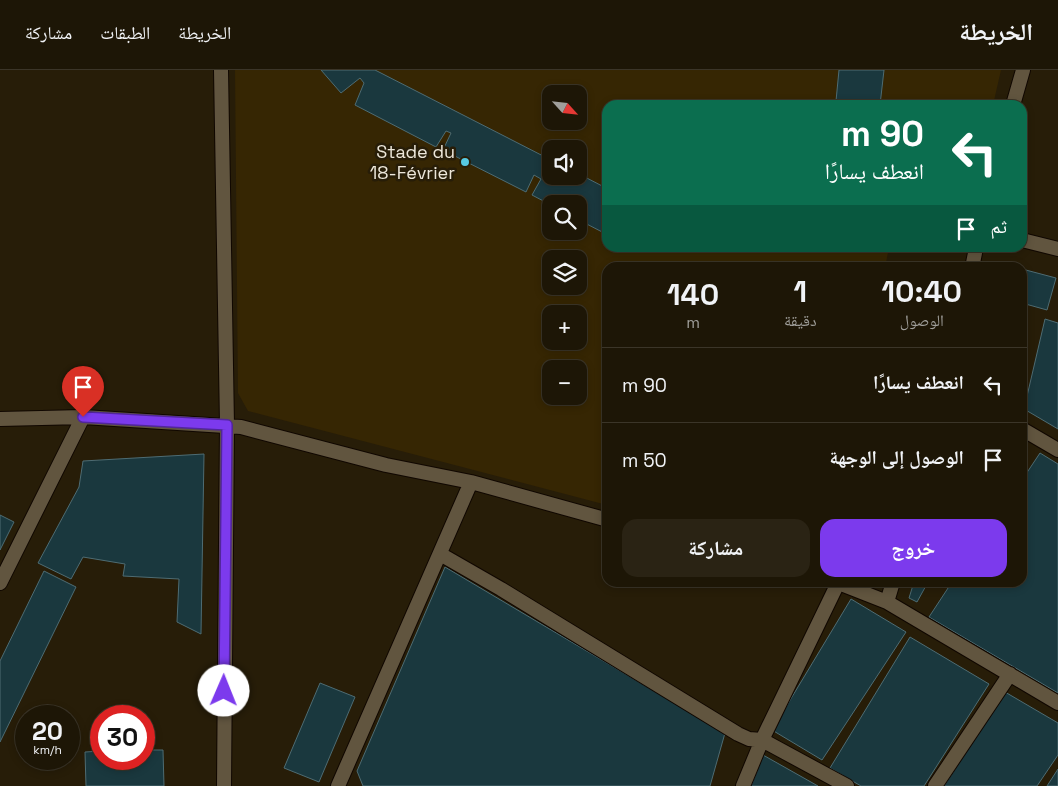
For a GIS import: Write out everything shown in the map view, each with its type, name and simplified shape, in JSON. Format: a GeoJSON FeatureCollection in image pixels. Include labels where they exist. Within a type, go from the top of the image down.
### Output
{"type":"FeatureCollection","features":[{"type":"Feature","properties":{"kind":"street"},"geometry":{"type":"LineString","coordinates":[[221,70],[227,425],[224,786]]}},
{"type":"Feature","properties":{"kind":"street"},"geometry":{"type":"LineString","coordinates":[[1015,100],[1023,70]]}},
{"type":"Feature","properties":{"kind":"street"},"geometry":{"type":"LineString","coordinates":[[1027,241],[1058,249]]}},
{"type":"Feature","properties":{"kind":"street"},"geometry":{"type":"LineString","coordinates":[[0,583],[83,417]]}},
{"type":"Feature","properties":{"kind":"street"},"geometry":{"type":"LineString","coordinates":[[0,419],[83,417],[227,425],[262,432],[386,465],[471,482],[602,518]]}},
{"type":"Feature","properties":{"kind":"street"},"geometry":{"type":"LineString","coordinates":[[1027,431],[1058,450]]}},
{"type":"Feature","properties":{"kind":"street"},"geometry":{"type":"LineString","coordinates":[[338,786],[471,482]]}},
{"type":"Feature","properties":{"kind":"street"},"geometry":{"type":"LineString","coordinates":[[440,554],[510,594],[738,734],[749,739],[762,740],[847,786]]}},
{"type":"Feature","properties":{"kind":"street"},"geometry":{"type":"LineString","coordinates":[[743,786],[762,740],[835,587]]}},
{"type":"Feature","properties":{"kind":"street"},"geometry":{"type":"LineString","coordinates":[[848,587],[887,602],[1058,703]]}},
{"type":"Feature","properties":{"kind":"street"},"geometry":{"type":"LineString","coordinates":[[887,602],[892,587]]}},
{"type":"Feature","properties":{"kind":"street"},"geometry":{"type":"LineString","coordinates":[[935,786],[1010,674]]}},
{"type":"Feature","properties":{"kind":"shaded area"},"geometry":{"type":"Polygon","coordinates":[[[235,70],[1001,70],[994,100],[602,100],[602,252],[888,252],[886,262],[602,262],[602,504],[248,411],[238,393],[235,70]]]}},
{"type":"Feature","properties":{"kind":"building"},"geometry":{"type":"Polygon","coordinates":[[[321,70],[375,70],[542,155],[542,185],[587,185],[587,178],[602,186],[602,232],[587,224],[587,195],[542,195],[542,200],[532,195],[541,179],[534,175],[526,192],[443,150],[451,133],[446,131],[436,147],[355,105],[364,83],[360,78],[341,93],[321,70]]]}},
{"type":"Feature","properties":{"kind":"building"},"geometry":{"type":"Polygon","coordinates":[[[839,70],[884,70],[881,100],[836,100],[839,70]]]}},
{"type":"Feature","properties":{"kind":"building"},"geometry":{"type":"Polygon","coordinates":[[[1027,270],[1056,278],[1047,310],[1027,304],[1027,270]]]}},
{"type":"Feature","properties":{"kind":"building"},"geometry":{"type":"Polygon","coordinates":[[[1045,319],[1058,323],[1058,429],[1027,411],[1027,396],[1045,319]]]}},
{"type":"Feature","properties":{"kind":"building"},"geometry":{"type":"Polygon","coordinates":[[[1040,453],[1058,464],[1058,693],[929,617],[949,587],[1027,587],[1027,472],[1040,453]]]}},
{"type":"Feature","properties":{"kind":"building"},"geometry":{"type":"Polygon","coordinates":[[[204,454],[201,634],[177,622],[179,579],[123,576],[125,564],[83,557],[71,579],[38,563],[79,487],[83,461],[204,454]]]}},
{"type":"Feature","properties":{"kind":"building"},"geometry":{"type":"Polygon","coordinates":[[[0,515],[14,522],[0,550],[0,515]]]}},
{"type":"Feature","properties":{"kind":"building"},"geometry":{"type":"Polygon","coordinates":[[[445,567],[725,733],[710,786],[363,786],[357,771],[445,567]]]}},
{"type":"Feature","properties":{"kind":"building"},"geometry":{"type":"Polygon","coordinates":[[[44,571],[76,587],[18,705],[15,705],[15,711],[0,742],[0,661],[44,571]]]}},
{"type":"Feature","properties":{"kind":"building"},"geometry":{"type":"Polygon","coordinates":[[[912,587],[925,587],[917,602],[909,598],[912,587]]]}},
{"type":"Feature","properties":{"kind":"building"},"geometry":{"type":"Polygon","coordinates":[[[851,599],[906,632],[822,760],[772,730],[851,599]]]}},
{"type":"Feature","properties":{"kind":"building"},"geometry":{"type":"Polygon","coordinates":[[[910,637],[989,684],[924,786],[861,786],[830,768],[910,637]]]}},
{"type":"Feature","properties":{"kind":"building"},"geometry":{"type":"Polygon","coordinates":[[[320,683],[355,697],[319,782],[284,768],[320,683]]]}},
{"type":"Feature","properties":{"kind":"building"},"geometry":{"type":"Polygon","coordinates":[[[1005,692],[1058,723],[1058,755],[1037,786],[944,786],[1005,692]]]}},
{"type":"Feature","properties":{"kind":"building"},"geometry":{"type":"Polygon","coordinates":[[[155,750],[163,750],[164,786],[86,786],[85,752],[90,752],[90,770],[155,770],[155,750]]]}},
{"type":"Feature","properties":{"kind":"building"},"geometry":{"type":"Polygon","coordinates":[[[763,755],[818,786],[751,786],[763,755]]]}},
{"type":"Feature","properties":{"kind":"building"},"geometry":{"type":"Polygon","coordinates":[[[1058,769],[1058,786],[1047,786],[1058,769]]]}},
{"type":"Feature","properties":{"kind":"place","name":"Stade du 18-Février"},"geometry":{"type":"Point","coordinates":[465,162]}},
{"type":"Feature","properties":{"kind":"route"},"geometry":{"type":"LineString","coordinates":[[83,417],[227,425],[224,691]]}}]}
